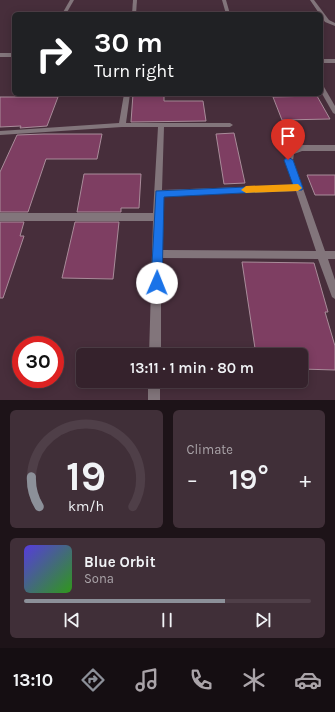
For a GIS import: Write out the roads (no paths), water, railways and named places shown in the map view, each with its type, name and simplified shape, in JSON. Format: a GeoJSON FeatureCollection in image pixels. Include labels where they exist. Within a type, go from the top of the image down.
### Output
{"type":"FeatureCollection","features":[{"type":"Feature","properties":{"kind":"street"},"geometry":{"type":"LineString","coordinates":[[65,12],[72,0]]}},
{"type":"Feature","properties":{"kind":"street"},"geometry":{"type":"LineString","coordinates":[[134,12],[135,0]]}},
{"type":"Feature","properties":{"kind":"street"},"geometry":{"type":"LineString","coordinates":[[224,0],[227,12]]}},
{"type":"Feature","properties":{"kind":"street"},"geometry":{"type":"LineString","coordinates":[[312,0],[320,12]]}},
{"type":"Feature","properties":{"kind":"street"},"geometry":{"type":"LineString","coordinates":[[323,16],[326,21],[335,25]]}},
{"type":"Feature","properties":{"kind":"street"},"geometry":{"type":"LineString","coordinates":[[0,55],[12,56]]}},
{"type":"Feature","properties":{"kind":"street"},"geometry":{"type":"LineString","coordinates":[[323,61],[335,61]]}},
{"type":"Feature","properties":{"kind":"street"},"geometry":{"type":"LineString","coordinates":[[323,91],[335,112]]}},
{"type":"Feature","properties":{"kind":"street"},"geometry":{"type":"LineString","coordinates":[[122,126],[127,96]]}},
{"type":"Feature","properties":{"kind":"street"},"geometry":{"type":"LineString","coordinates":[[0,133],[122,126],[230,125]]}},
{"type":"Feature","properties":{"kind":"street"},"geometry":{"type":"LineString","coordinates":[[155,348],[157,217],[161,126]]}},
{"type":"Feature","properties":{"kind":"street"},"geometry":{"type":"LineString","coordinates":[[335,148],[302,148],[291,152],[288,160],[335,294]]}},
{"type":"Feature","properties":{"kind":"street"},"geometry":{"type":"LineString","coordinates":[[159,193],[298,188]]}},
{"type":"Feature","properties":{"kind":"street"},"geometry":{"type":"LineString","coordinates":[[0,217],[157,217]]}},
{"type":"Feature","properties":{"kind":"street"},"geometry":{"type":"LineString","coordinates":[[157,254],[335,255]]}},
{"type":"Feature","properties":{"kind":"street"},"geometry":{"type":"LineString","coordinates":[[154,388],[154,400]]}}]}
